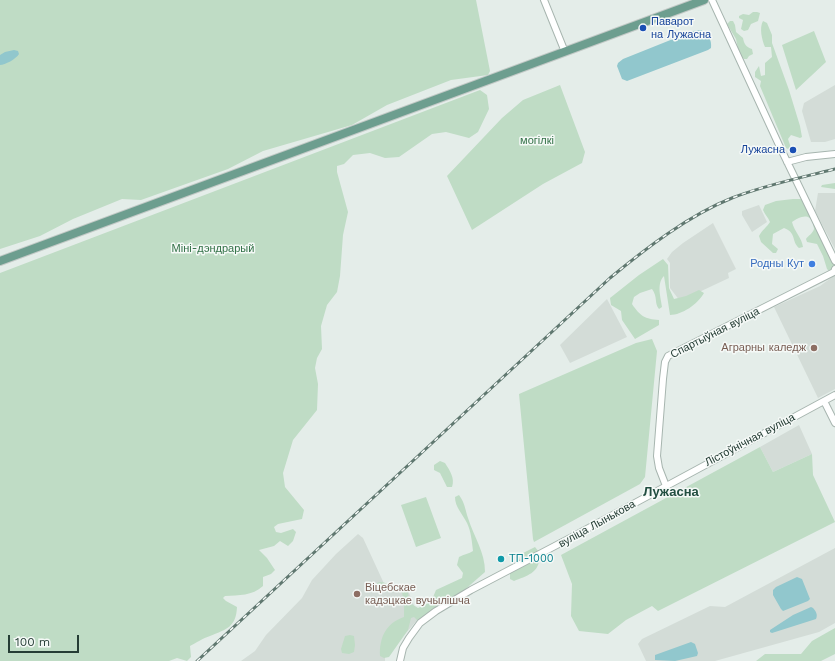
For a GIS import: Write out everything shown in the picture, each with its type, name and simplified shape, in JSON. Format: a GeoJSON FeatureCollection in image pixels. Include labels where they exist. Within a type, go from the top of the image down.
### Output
{"type":"FeatureCollection","features":[{"type":"Feature","properties":{"kind":"main road"},"geometry":{"type":"LineString","coordinates":[[0,261],[704,0]]}},
{"type":"Feature","properties":{"kind":"street"},"geometry":{"type":"LineString","coordinates":[[544,0],[566,52]]}},
{"type":"Feature","properties":{"kind":"street"},"geometry":{"type":"LineString","coordinates":[[712,0],[787,162],[835,261]]}},
{"type":"Feature","properties":{"kind":"street"},"geometry":{"type":"LineString","coordinates":[[787,162],[806,157],[835,154]]}},
{"type":"Feature","properties":{"kind":"street","name":"Спартыўная вуліца"},"geometry":{"type":"LineString","coordinates":[[666,486],[659,468],[658,456],[662,386],[665,362],[668,356],[801,290],[834,272],[835,269]]}},
{"type":"Feature","properties":{"kind":"street","name":"Лістоўнічная вуліца"},"geometry":{"type":"LineString","coordinates":[[666,486],[835,395]]}},
{"type":"Feature","properties":{"kind":"street"},"geometry":{"type":"LineString","coordinates":[[824,401],[835,423]]}},
{"type":"Feature","properties":{"kind":"street","name":"вуліца Лынькова"},"geometry":{"type":"LineString","coordinates":[[400,661],[403,648],[409,638],[420,623],[436,611],[471,590],[666,486]]}},
{"type":"Feature","properties":{"kind":"shaded area"},"geometry":{"type":"Polygon","coordinates":[[[835,85],[835,139],[825,142],[811,142],[802,111],[804,103],[835,85]]]}},
{"type":"Feature","properties":{"kind":"shaded area"},"geometry":{"type":"Polygon","coordinates":[[[818,193],[835,193],[835,249],[815,211],[818,193]]]}},
{"type":"Feature","properties":{"kind":"shaded area"},"geometry":{"type":"Polygon","coordinates":[[[759,205],[767,222],[752,232],[742,215],[742,211],[759,205]]]}},
{"type":"Feature","properties":{"kind":"shaded area"},"geometry":{"type":"Polygon","coordinates":[[[713,223],[736,269],[728,273],[729,278],[680,301],[670,288],[670,263],[667,259],[672,252],[683,243],[713,223]]]}},
{"type":"Feature","properties":{"kind":"shaded area","name":"Аграрны каледж"},"geometry":{"type":"Polygon","coordinates":[[[835,275],[835,389],[818,398],[774,307],[820,286],[835,275]]]}},
{"type":"Feature","properties":{"kind":"shaded area"},"geometry":{"type":"Polygon","coordinates":[[[607,299],[627,337],[570,363],[560,345],[607,299]]]}},
{"type":"Feature","properties":{"kind":"shaded area"},"geometry":{"type":"Polygon","coordinates":[[[799,425],[812,454],[773,472],[760,447],[799,425]]]}},
{"type":"Feature","properties":{"kind":"shaded area","name":"Віцебскае кадэцкае вучылішча"},"geometry":{"type":"Polygon","coordinates":[[[358,534],[363,538],[387,590],[406,585],[419,618],[385,657],[385,661],[241,661],[255,651],[266,635],[302,598],[312,580],[336,554],[358,534]]]}},
{"type":"Feature","properties":{"kind":"shaded area"},"geometry":{"type":"Polygon","coordinates":[[[835,548],[835,623],[819,632],[715,661],[646,661],[638,644],[642,639],[710,606],[725,607],[835,548]]]}},
{"type":"Feature","properties":{"kind":"green space"},"geometry":{"type":"Polygon","coordinates":[[[0,0],[476,0],[490,71],[488,75],[451,80],[387,105],[352,125],[263,151],[228,169],[141,200],[122,199],[73,219],[40,236],[0,249],[0,0]]]}},
{"type":"Feature","properties":{"kind":"green space"},"geometry":{"type":"Polygon","coordinates":[[[753,12],[760,13],[758,21],[751,24],[748,30],[744,31],[741,29],[743,20],[739,18],[739,16],[743,14],[749,15],[753,12]]]}},
{"type":"Feature","properties":{"kind":"green space"},"geometry":{"type":"Polygon","coordinates":[[[730,21],[733,21],[736,32],[743,38],[746,45],[752,49],[753,54],[747,59],[744,59],[739,54],[736,39],[727,24],[730,21]]]}},
{"type":"Feature","properties":{"kind":"green space"},"geometry":{"type":"Polygon","coordinates":[[[763,21],[767,23],[772,35],[772,43],[800,126],[802,137],[800,138],[791,135],[788,139],[791,148],[790,150],[786,148],[760,86],[761,81],[755,77],[755,72],[759,66],[761,76],[765,75],[765,63],[772,57],[771,47],[765,47],[762,38],[761,27],[763,21]]]}},
{"type":"Feature","properties":{"kind":"green space"},"geometry":{"type":"Polygon","coordinates":[[[814,31],[826,62],[796,90],[782,45],[814,31]]]}},
{"type":"Feature","properties":{"kind":"green space","name":"могілкі"},"geometry":{"type":"Polygon","coordinates":[[[560,85],[585,152],[582,163],[543,184],[472,230],[447,176],[502,118],[523,100],[560,85]]]}},
{"type":"Feature","properties":{"kind":"green space","name":"Міні-дэндрарый"},"geometry":{"type":"Polygon","coordinates":[[[480,90],[487,95],[489,109],[478,132],[469,138],[446,132],[432,134],[399,157],[385,158],[370,153],[353,155],[344,164],[337,166],[337,172],[348,212],[343,235],[340,276],[337,292],[327,305],[321,326],[322,349],[317,358],[315,368],[318,384],[317,410],[293,440],[283,473],[285,487],[304,510],[302,519],[278,524],[274,527],[276,532],[281,533],[293,529],[296,532],[293,541],[288,546],[280,541],[274,546],[259,550],[267,558],[275,570],[271,574],[263,577],[263,586],[254,592],[225,596],[223,598],[237,607],[235,619],[230,626],[190,646],[191,657],[187,661],[177,658],[169,661],[0,661],[0,273],[480,90]]]}},
{"type":"Feature","properties":{"kind":"green space"},"geometry":{"type":"Polygon","coordinates":[[[835,183],[835,189],[821,187],[822,185],[835,183]]]}},
{"type":"Feature","properties":{"kind":"green space"},"geometry":{"type":"Polygon","coordinates":[[[802,199],[806,204],[834,264],[834,268],[829,271],[817,244],[807,242],[806,239],[814,229],[813,223],[809,218],[804,216],[792,222],[803,247],[799,248],[795,243],[791,232],[784,228],[773,234],[772,244],[778,249],[776,253],[773,253],[761,242],[759,236],[770,222],[763,210],[765,205],[776,201],[802,199]]]}},
{"type":"Feature","properties":{"kind":"green space"},"geometry":{"type":"Polygon","coordinates":[[[663,259],[668,265],[669,288],[674,299],[686,296],[699,290],[704,293],[698,301],[689,308],[675,315],[670,315],[664,276],[660,283],[662,307],[659,309],[652,289],[640,293],[634,297],[632,304],[640,314],[646,318],[659,320],[659,325],[635,339],[622,320],[621,311],[611,305],[610,298],[639,275],[663,259]]]}},
{"type":"Feature","properties":{"kind":"green space"},"geometry":{"type":"Polygon","coordinates":[[[652,339],[657,351],[645,477],[640,484],[534,542],[519,394],[636,343],[652,339]]]}},
{"type":"Feature","properties":{"kind":"green space"},"geometry":{"type":"Polygon","coordinates":[[[760,447],[773,472],[812,454],[813,475],[835,522],[658,611],[652,606],[626,620],[608,634],[579,631],[571,616],[572,584],[561,555],[760,447]]]}},
{"type":"Feature","properties":{"kind":"green space"},"geometry":{"type":"Polygon","coordinates":[[[440,461],[445,463],[450,472],[453,481],[452,487],[447,487],[440,473],[434,470],[434,465],[440,461]]]}},
{"type":"Feature","properties":{"kind":"green space"},"geometry":{"type":"Polygon","coordinates":[[[459,495],[464,503],[470,525],[481,551],[485,565],[485,572],[461,593],[418,621],[414,617],[411,618],[408,630],[389,657],[384,658],[380,656],[382,637],[388,627],[404,617],[404,606],[402,592],[385,592],[376,589],[377,583],[381,582],[407,588],[410,603],[418,608],[431,602],[436,590],[462,578],[463,573],[457,565],[459,557],[473,551],[468,526],[455,501],[455,497],[459,495]]]}},
{"type":"Feature","properties":{"kind":"green space"},"geometry":{"type":"Polygon","coordinates":[[[426,497],[441,538],[416,547],[401,505],[426,497]]]}},
{"type":"Feature","properties":{"kind":"green space"},"geometry":{"type":"Polygon","coordinates":[[[535,547],[539,552],[521,562],[519,560],[521,554],[535,547]]]}},
{"type":"Feature","properties":{"kind":"green space"},"geometry":{"type":"Polygon","coordinates":[[[539,557],[539,562],[535,570],[514,581],[510,579],[510,573],[539,557]]]}},
{"type":"Feature","properties":{"kind":"green space"},"geometry":{"type":"Polygon","coordinates":[[[835,628],[835,654],[821,661],[756,661],[765,654],[801,654],[812,641],[835,628]]]}},
{"type":"Feature","properties":{"kind":"green space"},"geometry":{"type":"Polygon","coordinates":[[[345,636],[354,636],[354,652],[349,654],[342,653],[341,649],[345,636]]]}},
{"type":"Feature","properties":{"kind":"water"},"geometry":{"type":"Polygon","coordinates":[[[701,30],[710,40],[711,48],[708,50],[627,81],[622,79],[617,66],[623,59],[693,31],[701,30]]]}},
{"type":"Feature","properties":{"kind":"water"},"geometry":{"type":"Polygon","coordinates":[[[14,50],[18,51],[18,56],[5,64],[0,65],[0,55],[14,50]]]}},
{"type":"Feature","properties":{"kind":"water"},"geometry":{"type":"Polygon","coordinates":[[[797,577],[802,579],[810,599],[783,611],[773,595],[773,590],[776,587],[797,577]]]}},
{"type":"Feature","properties":{"kind":"water"},"geometry":{"type":"Polygon","coordinates":[[[811,607],[816,613],[816,619],[772,633],[770,632],[770,630],[793,615],[811,607]]]}},
{"type":"Feature","properties":{"kind":"water"},"geometry":{"type":"Polygon","coordinates":[[[691,642],[695,644],[698,653],[697,656],[675,661],[655,660],[655,655],[691,642]]]}},
{"type":"Feature","properties":{"kind":"railway"},"geometry":{"type":"LineString","coordinates":[[197,661],[610,278],[638,256],[684,223],[716,205],[744,193],[770,185],[835,169]]}},
{"type":"Feature","properties":{"kind":"place","name":"Паварот на Лужасна"},"geometry":{"type":"Point","coordinates":[643,28]}},
{"type":"Feature","properties":{"kind":"place","name":"Лужасна"},"geometry":{"type":"Point","coordinates":[793,150]}},
{"type":"Feature","properties":{"kind":"place","name":"Родны Кут"},"geometry":{"type":"Point","coordinates":[812,264]}},
{"type":"Feature","properties":{"kind":"place","name":"Аграрны каледж"},"geometry":{"type":"Point","coordinates":[814,348]}},
{"type":"Feature","properties":{"kind":"place","name":"ТП-1000"},"geometry":{"type":"Point","coordinates":[501,559]}},
{"type":"Feature","properties":{"kind":"place","name":"Віцебскае кадэцкае вучылішча"},"geometry":{"type":"Point","coordinates":[357,594]}},
{"type":"Feature","properties":{"kind":"district","name":"Лужасна"},"geometry":{"type":"Point","coordinates":[671,492]}}]}
